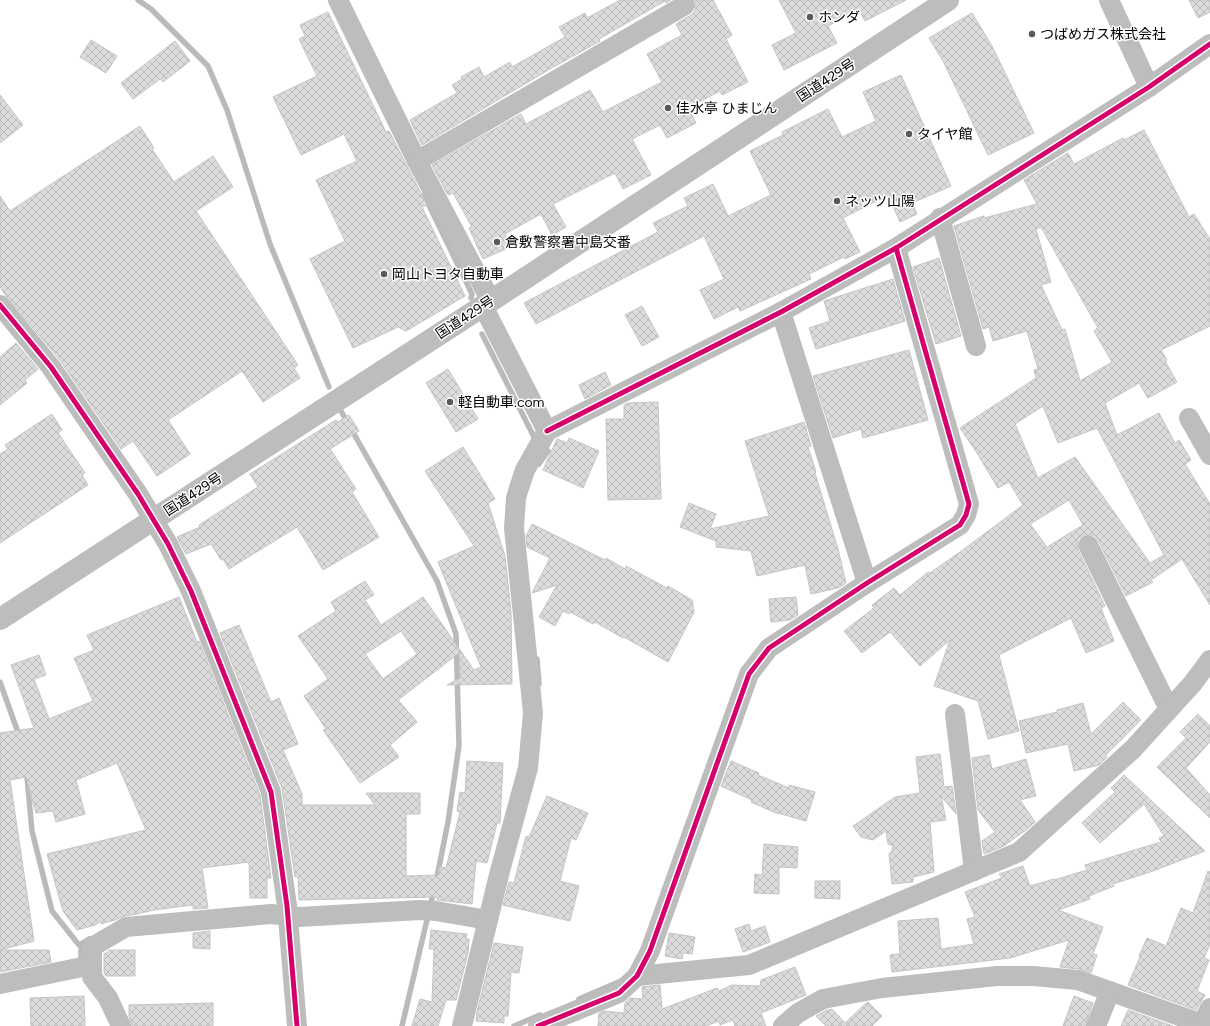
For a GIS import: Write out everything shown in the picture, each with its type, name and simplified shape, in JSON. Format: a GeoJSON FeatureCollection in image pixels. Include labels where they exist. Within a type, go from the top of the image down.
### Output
{"type":"FeatureCollection","features":[{"type":"Feature","properties":{"kind":"highway","name":"国道429号"},"geometry":{"type":"LineString","coordinates":[[0,620],[487,303],[948,0]]}},
{"type":"Feature","properties":{"kind":"street"},"geometry":{"type":"LineString","coordinates":[[338,0],[487,303],[547,430]]}},
{"type":"Feature","properties":{"kind":"street"},"geometry":{"type":"LineString","coordinates":[[1110,0],[1149,87]]}},
{"type":"Feature","properties":{"kind":"street"},"geometry":{"type":"LineString","coordinates":[[417,161],[685,5]]}},
{"type":"Feature","properties":{"kind":"street"},"geometry":{"type":"LineString","coordinates":[[462,1026],[500,871],[528,768],[533,713],[514,528],[516,498],[525,470],[547,430],[781,312],[896,248],[940,218],[1149,87],[1210,44]]}},
{"type":"Feature","properties":{"kind":"street"},"geometry":{"type":"LineString","coordinates":[[940,218],[976,346]]}},
{"type":"Feature","properties":{"kind":"street"},"geometry":{"type":"LineString","coordinates":[[538,1026],[619,993],[637,976],[650,951],[749,674],[769,648],[867,583],[960,525],[966,515],[969,504],[896,248]]}},
{"type":"Feature","properties":{"kind":"street"},"geometry":{"type":"LineString","coordinates":[[0,305],[51,367],[138,494],[168,544],[191,591],[271,792],[287,910],[297,1026]]}},
{"type":"Feature","properties":{"kind":"street"},"geometry":{"type":"LineString","coordinates":[[781,312],[867,583]]}},
{"type":"Feature","properties":{"kind":"street"},"geometry":{"type":"LineString","coordinates":[[1189,418],[1210,455]]}},
{"type":"Feature","properties":{"kind":"street"},"geometry":{"type":"LineString","coordinates":[[1088,545],[1169,709]]}},
{"type":"Feature","properties":{"kind":"street"},"geometry":{"type":"LineString","coordinates":[[637,976],[749,965],[1019,852],[1133,749],[1192,683],[1210,660]]}},
{"type":"Feature","properties":{"kind":"street"},"geometry":{"type":"LineString","coordinates":[[955,714],[974,871]]}},
{"type":"Feature","properties":{"kind":"street"},"geometry":{"type":"LineString","coordinates":[[121,1026],[108,998],[92,977],[92,947],[126,927],[271,914],[287,910],[299,917],[429,911],[488,920]]}},
{"type":"Feature","properties":{"kind":"street"},"geometry":{"type":"LineString","coordinates":[[0,984],[92,965]]}},
{"type":"Feature","properties":{"kind":"street"},"geometry":{"type":"LineString","coordinates":[[783,1026],[798,1013],[823,999],[882,988],[996,976],[1033,976],[1078,980],[1204,1020]]}},
{"type":"Feature","properties":{"kind":"street"},"geometry":{"type":"LineString","coordinates":[[1096,1026],[1110,991]]}},
{"type":"Feature","properties":{"kind":"building"},"geometry":{"type":"Polygon","coordinates":[[[620,0],[671,0],[666,3],[665,1],[599,39],[600,41],[422,145],[410,120],[457,93],[452,85],[462,79],[461,77],[479,67],[484,77],[510,62],[512,67],[565,37],[559,27],[585,13],[587,18],[620,0]]]}},
{"type":"Feature","properties":{"kind":"building"},"geometry":{"type":"Polygon","coordinates":[[[695,0],[713,0],[732,35],[726,39],[748,82],[722,95],[720,91],[688,108],[696,123],[667,138],[660,125],[632,139],[651,175],[623,189],[615,173],[553,204],[566,227],[552,235],[541,214],[505,234],[510,247],[483,259],[469,228],[472,227],[453,193],[448,195],[432,165],[521,114],[526,124],[590,90],[603,112],[662,82],[647,54],[682,35],[676,24],[695,11],[695,0]]]}},
{"type":"Feature","properties":{"kind":"building"},"geometry":{"type":"Polygon","coordinates":[[[779,0],[906,0],[865,21],[859,10],[828,26],[837,43],[784,70],[772,45],[796,33],[779,0]]]}},
{"type":"Feature","properties":{"kind":"building"},"geometry":{"type":"Polygon","coordinates":[[[1189,0],[1210,0],[1210,12],[1198,18],[1189,0]]]}},
{"type":"Feature","properties":{"kind":"building"},"geometry":{"type":"Polygon","coordinates":[[[328,12],[386,132],[389,131],[427,205],[422,207],[465,296],[406,331],[398,327],[353,348],[310,259],[345,241],[316,180],[357,161],[344,134],[301,155],[273,97],[317,76],[299,39],[305,36],[300,25],[328,12]]]}},
{"type":"Feature","properties":{"kind":"building"},"geometry":{"type":"Polygon","coordinates":[[[972,13],[992,46],[1034,133],[988,155],[943,61],[929,38],[972,13]]]}},
{"type":"Feature","properties":{"kind":"building"},"geometry":{"type":"Polygon","coordinates":[[[91,40],[117,56],[106,73],[80,57],[91,40]]]}},
{"type":"Feature","properties":{"kind":"building"},"geometry":{"type":"Polygon","coordinates":[[[175,41],[190,61],[163,82],[160,79],[133,99],[121,83],[175,41]]]}},
{"type":"Feature","properties":{"kind":"building"},"geometry":{"type":"Polygon","coordinates":[[[901,75],[951,186],[912,203],[917,214],[900,222],[888,195],[843,218],[860,252],[845,259],[844,257],[809,274],[811,279],[740,311],[738,307],[714,319],[700,290],[724,279],[704,236],[536,324],[524,303],[658,232],[653,223],[688,206],[684,198],[713,184],[728,216],[771,195],[750,151],[783,135],[782,132],[828,109],[842,137],[876,121],[863,92],[901,75]]]}},
{"type":"Feature","properties":{"kind":"building"},"geometry":{"type":"Polygon","coordinates":[[[0,95],[23,125],[0,143],[0,95]]]}},
{"type":"Feature","properties":{"kind":"building"},"geometry":{"type":"Polygon","coordinates":[[[140,126],[154,148],[152,149],[174,182],[213,156],[233,187],[196,211],[298,365],[294,368],[300,378],[263,402],[242,371],[168,420],[190,454],[157,476],[133,441],[121,449],[60,360],[0,287],[0,196],[10,211],[140,126]]]}},
{"type":"Feature","properties":{"kind":"building"},"geometry":{"type":"Polygon","coordinates":[[[1144,130],[1189,217],[1194,214],[1210,239],[1210,326],[1161,350],[1167,360],[1165,361],[1177,382],[1148,398],[1139,383],[1105,403],[1117,435],[1159,413],[1175,443],[1179,440],[1191,460],[1185,464],[1210,504],[1210,605],[1182,559],[1151,580],[1153,582],[1126,596],[1098,540],[1095,536],[1089,534],[1083,535],[1078,539],[1078,550],[1105,606],[1101,608],[1114,641],[1086,653],[1071,618],[999,655],[1019,731],[988,739],[978,701],[934,686],[950,640],[920,666],[890,632],[862,653],[844,631],[874,608],[872,605],[894,588],[900,595],[928,572],[930,573],[960,552],[1023,505],[1009,482],[998,488],[960,428],[1036,378],[1034,370],[1038,369],[1027,331],[993,341],[989,327],[983,329],[954,226],[984,216],[984,218],[1037,204],[1024,180],[1068,153],[1074,164],[1123,138],[1124,140],[1144,130]],[[1041,227],[1036,229],[1051,282],[1041,285],[1062,330],[1065,329],[1080,381],[1112,362],[1094,331],[1098,328],[1041,227]],[[1043,406],[1015,424],[1038,478],[1075,457],[1150,563],[1164,555],[1097,428],[1058,443],[1043,406]],[[1069,500],[1030,524],[1047,547],[1083,525],[1069,500]]]}},
{"type":"Feature","properties":{"kind":"building"},"geometry":{"type":"Polygon","coordinates":[[[939,258],[961,336],[936,344],[913,267],[939,258]]]}},
{"type":"Feature","properties":{"kind":"building"},"geometry":{"type":"Polygon","coordinates":[[[893,279],[905,321],[816,349],[809,328],[830,321],[824,301],[893,279]]]}},
{"type":"Feature","properties":{"kind":"building"},"geometry":{"type":"Polygon","coordinates":[[[642,306],[659,337],[642,346],[625,315],[642,306]]]}},
{"type":"Feature","properties":{"kind":"building"},"geometry":{"type":"Polygon","coordinates":[[[16,343],[38,369],[25,380],[27,383],[0,405],[0,357],[16,343]]]}},
{"type":"Feature","properties":{"kind":"building"},"geometry":{"type":"Polygon","coordinates":[[[909,350],[928,420],[863,438],[861,429],[833,438],[813,376],[909,350]]]}},
{"type":"Feature","properties":{"kind":"building"},"geometry":{"type":"Polygon","coordinates":[[[448,369],[478,419],[456,432],[426,383],[448,369]]]}},
{"type":"Feature","properties":{"kind":"building"},"geometry":{"type":"Polygon","coordinates":[[[605,372],[611,385],[585,399],[579,385],[605,372]]]}},
{"type":"Feature","properties":{"kind":"building"},"geometry":{"type":"Polygon","coordinates":[[[658,402],[661,499],[608,500],[606,419],[624,419],[624,405],[628,403],[658,402]]]}},
{"type":"Feature","properties":{"kind":"building"},"geometry":{"type":"Polygon","coordinates":[[[52,414],[62,430],[58,433],[85,473],[82,475],[88,485],[0,543],[0,454],[8,449],[5,445],[52,414]]]}},
{"type":"Feature","properties":{"kind":"building"},"geometry":{"type":"Polygon","coordinates":[[[349,415],[359,431],[330,449],[356,489],[352,492],[379,537],[323,570],[297,527],[229,569],[223,559],[221,560],[211,544],[186,554],[177,537],[200,527],[199,525],[258,487],[250,474],[336,420],[338,422],[349,415]]]}},
{"type":"Feature","properties":{"kind":"building"},"geometry":{"type":"Polygon","coordinates":[[[804,422],[811,446],[808,447],[838,549],[846,583],[838,588],[811,594],[805,565],[757,576],[751,551],[716,547],[716,541],[680,527],[689,503],[716,514],[710,529],[769,516],[745,441],[804,422]]]}},
{"type":"Feature","properties":{"kind":"building"},"geometry":{"type":"Polygon","coordinates":[[[569,438],[599,451],[583,488],[543,470],[557,439],[567,443],[569,438]]]}},
{"type":"Feature","properties":{"kind":"building"},"geometry":{"type":"Polygon","coordinates":[[[463,447],[495,499],[488,503],[505,556],[511,612],[512,684],[447,685],[460,678],[459,653],[398,700],[417,722],[390,745],[399,757],[360,783],[323,730],[326,729],[304,696],[328,679],[298,636],[336,611],[331,602],[365,581],[374,595],[365,600],[381,625],[423,597],[474,670],[481,667],[438,562],[474,546],[425,471],[463,447]],[[401,631],[365,654],[383,679],[417,654],[401,631]]]}},
{"type":"Feature","properties":{"kind":"building"},"geometry":{"type":"Polygon","coordinates":[[[532,524],[605,560],[606,558],[625,569],[626,566],[667,588],[668,586],[692,600],[694,612],[668,662],[595,622],[593,624],[570,612],[569,614],[563,611],[555,626],[539,617],[557,585],[532,593],[550,558],[527,547],[526,536],[532,524]]]}},
{"type":"Feature","properties":{"kind":"building"},"geometry":{"type":"Polygon","coordinates":[[[179,597],[197,642],[199,641],[260,795],[271,878],[267,878],[267,898],[250,898],[249,862],[202,868],[208,908],[193,909],[193,905],[154,910],[125,916],[101,924],[101,921],[95,925],[77,930],[63,911],[47,854],[146,830],[117,763],[76,780],[85,814],[56,822],[53,811],[36,813],[26,777],[10,780],[34,941],[0,950],[0,733],[34,728],[11,665],[39,655],[46,675],[34,679],[49,719],[93,701],[74,658],[94,650],[87,635],[179,597]]]}},
{"type":"Feature","properties":{"kind":"building"},"geometry":{"type":"Polygon","coordinates":[[[796,597],[798,615],[790,620],[771,622],[769,599],[796,597]]]}},
{"type":"Feature","properties":{"kind":"building"},"geometry":{"type":"Polygon","coordinates":[[[239,625],[271,702],[279,698],[298,744],[283,750],[302,794],[302,805],[375,805],[366,793],[420,793],[420,814],[406,814],[406,876],[439,875],[439,867],[446,868],[460,812],[457,811],[460,792],[465,793],[467,761],[503,763],[500,823],[497,823],[487,863],[476,861],[472,904],[437,900],[437,897],[299,900],[298,877],[295,877],[282,788],[220,633],[239,625]]]}},
{"type":"Feature","properties":{"kind":"building"},"geometry":{"type":"Polygon","coordinates":[[[1123,702],[1141,720],[1105,756],[1107,757],[1099,765],[1074,771],[1068,744],[1026,753],[1019,721],[1057,712],[1057,710],[1083,703],[1091,734],[1123,702]]]}},
{"type":"Feature","properties":{"kind":"building"},"geometry":{"type":"Polygon","coordinates":[[[1198,714],[1210,726],[1210,742],[1186,768],[1210,795],[1210,818],[1157,767],[1186,738],[1180,732],[1198,714]]]}},
{"type":"Feature","properties":{"kind":"building"},"geometry":{"type":"Polygon","coordinates":[[[940,754],[944,787],[952,786],[956,814],[941,796],[946,820],[930,822],[934,872],[913,877],[913,882],[892,884],[889,853],[891,853],[893,846],[888,844],[886,831],[873,840],[861,837],[853,826],[895,797],[920,793],[916,757],[940,754]]]}},
{"type":"Feature","properties":{"kind":"building"},"geometry":{"type":"Polygon","coordinates":[[[989,755],[992,769],[1026,759],[1036,796],[1020,800],[1035,822],[1004,846],[984,854],[982,841],[995,832],[978,810],[972,758],[989,755]]]}},
{"type":"Feature","properties":{"kind":"building"},"geometry":{"type":"Polygon","coordinates":[[[731,761],[759,773],[758,775],[789,788],[789,785],[815,792],[806,821],[778,814],[721,786],[731,761]]]}},
{"type":"Feature","properties":{"kind":"building"},"geometry":{"type":"Polygon","coordinates":[[[1124,775],[1205,851],[1153,871],[1113,884],[1114,886],[1089,896],[1090,899],[1058,910],[1103,927],[1093,954],[1097,955],[1091,973],[1079,969],[1060,967],[1069,940],[1010,958],[892,972],[890,955],[900,954],[898,921],[938,918],[941,949],[974,944],[967,919],[975,917],[965,892],[1002,878],[999,874],[1023,866],[1030,886],[1087,870],[1085,865],[1161,842],[1159,838],[1164,836],[1144,804],[1100,843],[1082,823],[1115,792],[1111,788],[1124,775]]]}},
{"type":"Feature","properties":{"kind":"building"},"geometry":{"type":"Polygon","coordinates":[[[547,796],[588,813],[576,840],[571,838],[560,881],[579,886],[570,921],[503,905],[509,882],[514,883],[526,836],[529,837],[547,796]]]}},
{"type":"Feature","properties":{"kind":"building"},"geometry":{"type":"Polygon","coordinates":[[[764,844],[798,847],[797,868],[779,867],[779,894],[754,893],[755,874],[762,875],[764,844]]]}},
{"type":"Feature","properties":{"kind":"building"},"geometry":{"type":"Polygon","coordinates":[[[1208,871],[1210,872],[1210,944],[1204,958],[1209,960],[1197,991],[1205,995],[1196,1010],[1128,985],[1147,938],[1166,946],[1181,908],[1193,913],[1208,871]]]}},
{"type":"Feature","properties":{"kind":"building"},"geometry":{"type":"Polygon","coordinates":[[[815,881],[840,881],[840,899],[815,898],[815,881]]]}},
{"type":"Feature","properties":{"kind":"building"},"geometry":{"type":"Polygon","coordinates":[[[749,924],[751,931],[765,926],[770,942],[743,952],[735,929],[749,924]]]}},
{"type":"Feature","properties":{"kind":"building"},"geometry":{"type":"Polygon","coordinates":[[[431,930],[467,934],[466,939],[469,939],[468,953],[456,1000],[446,1000],[438,1026],[412,1026],[420,999],[432,1002],[434,949],[429,949],[431,930]]]}},
{"type":"Feature","properties":{"kind":"building"},"geometry":{"type":"Polygon","coordinates":[[[210,931],[210,949],[193,948],[193,933],[210,931]]]}},
{"type":"Feature","properties":{"kind":"building"},"geometry":{"type":"Polygon","coordinates":[[[669,933],[695,937],[692,954],[683,953],[682,959],[665,956],[669,933]]]}},
{"type":"Feature","properties":{"kind":"building"},"geometry":{"type":"Polygon","coordinates":[[[494,943],[523,947],[519,973],[511,972],[508,1016],[504,1016],[504,1023],[476,1021],[494,943]]]}},
{"type":"Feature","properties":{"kind":"building"},"geometry":{"type":"Polygon","coordinates":[[[0,950],[49,950],[51,962],[0,972],[0,950]]]}},
{"type":"Feature","properties":{"kind":"building"},"geometry":{"type":"Polygon","coordinates":[[[110,950],[135,950],[135,976],[106,976],[104,973],[104,954],[110,950]]]}},
{"type":"Feature","properties":{"kind":"building"},"geometry":{"type":"Polygon","coordinates":[[[795,967],[806,995],[761,1013],[766,1026],[735,1026],[733,1020],[720,1025],[719,1021],[706,1026],[598,1026],[599,1013],[604,1011],[624,1013],[625,1003],[630,998],[643,999],[642,987],[660,985],[662,1009],[717,988],[719,991],[732,985],[760,986],[761,980],[795,967]]]}},
{"type":"Feature","properties":{"kind":"building"},"geometry":{"type":"Polygon","coordinates":[[[84,996],[85,1026],[31,1026],[30,998],[84,996]]]}},
{"type":"Feature","properties":{"kind":"building"},"geometry":{"type":"Polygon","coordinates":[[[1074,996],[1093,1003],[1085,1026],[1063,1026],[1074,996]]]}},
{"type":"Feature","properties":{"kind":"building"},"geometry":{"type":"Polygon","coordinates":[[[868,1002],[882,1016],[872,1026],[826,1026],[816,1016],[832,1009],[845,1023],[868,1002]]]}},
{"type":"Feature","properties":{"kind":"building"},"geometry":{"type":"Polygon","coordinates":[[[213,1003],[213,1026],[132,1026],[129,1016],[129,1005],[213,1003]]]}},
{"type":"Feature","properties":{"kind":"building"},"geometry":{"type":"Polygon","coordinates":[[[1128,1010],[1173,1026],[1121,1026],[1128,1010]]]}},
{"type":"Feature","properties":{"kind":"waterway"},"geometry":{"type":"LineString","coordinates":[[138,0],[151,9],[208,66],[227,110],[270,244],[329,387]]}},
{"type":"Feature","properties":{"kind":"waterway"},"geometry":{"type":"LineString","coordinates":[[424,195],[472,294],[471,298]]}},
{"type":"Feature","properties":{"kind":"waterway"},"geometry":{"type":"LineString","coordinates":[[482,334],[534,437]]}},
{"type":"Feature","properties":{"kind":"waterway"},"geometry":{"type":"LineString","coordinates":[[341,411],[345,418]]}},
{"type":"Feature","properties":{"kind":"waterway"},"geometry":{"type":"LineString","coordinates":[[354,434],[437,581],[456,634],[459,745],[448,822],[436,882]]}},
{"type":"Feature","properties":{"kind":"waterway"},"geometry":{"type":"LineString","coordinates":[[539,464],[548,451],[546,450]]}},
{"type":"Feature","properties":{"kind":"waterway"},"geometry":{"type":"LineString","coordinates":[[537,659],[539,684]]}},
{"type":"Feature","properties":{"kind":"waterway"},"geometry":{"type":"LineString","coordinates":[[0,682],[20,738]]}},
{"type":"Feature","properties":{"kind":"waterway"},"geometry":{"type":"LineString","coordinates":[[27,777],[32,831],[52,911],[79,945],[89,939]]}},
{"type":"Feature","properties":{"kind":"waterway"},"geometry":{"type":"LineString","coordinates":[[402,1026],[434,890]]}},
{"type":"Feature","properties":{"kind":"waterway"},"geometry":{"type":"LineString","coordinates":[[81,944],[81,963]]}},
{"type":"Feature","properties":{"kind":"waterway"},"geometry":{"type":"LineString","coordinates":[[579,999],[621,981]]}},
{"type":"Feature","properties":{"kind":"waterway"},"geometry":{"type":"LineString","coordinates":[[514,1026],[540,1015]]}},
{"type":"Feature","properties":{"kind":"cycle path"},"geometry":{"type":"LineString","coordinates":[[547,431],[781,312],[896,248],[1149,87],[1210,44]]}},
{"type":"Feature","properties":{"kind":"cycle path"},"geometry":{"type":"LineString","coordinates":[[538,1026],[619,993],[637,976],[650,951],[749,674],[769,648],[867,583],[960,525],[966,515],[969,504],[896,248]]}},
{"type":"Feature","properties":{"kind":"cycle path"},"geometry":{"type":"LineString","coordinates":[[0,305],[51,367],[138,494],[168,544],[191,591],[271,792],[287,906],[297,1026]]}},
{"type":"Feature","properties":{"kind":"place","name":"ホンダ"},"geometry":{"type":"Point","coordinates":[810,17]}},
{"type":"Feature","properties":{"kind":"place","name":"つばめガス株式会社"},"geometry":{"type":"Point","coordinates":[1032,34]}},
{"type":"Feature","properties":{"kind":"place","name":"佳水亭 ひまじん"},"geometry":{"type":"Point","coordinates":[668,108]}},
{"type":"Feature","properties":{"kind":"place","name":"タイヤ館"},"geometry":{"type":"Point","coordinates":[909,134]}},
{"type":"Feature","properties":{"kind":"place","name":"ネッツ山陽"},"geometry":{"type":"Point","coordinates":[837,201]}},
{"type":"Feature","properties":{"kind":"place","name":"倉敷警察署中島交番"},"geometry":{"type":"Point","coordinates":[497,242]}},
{"type":"Feature","properties":{"kind":"place","name":"岡山トヨタ自動車"},"geometry":{"type":"Point","coordinates":[384,274]}},
{"type":"Feature","properties":{"kind":"place","name":"軽自動車.com"},"geometry":{"type":"Point","coordinates":[450,402]}}]}
